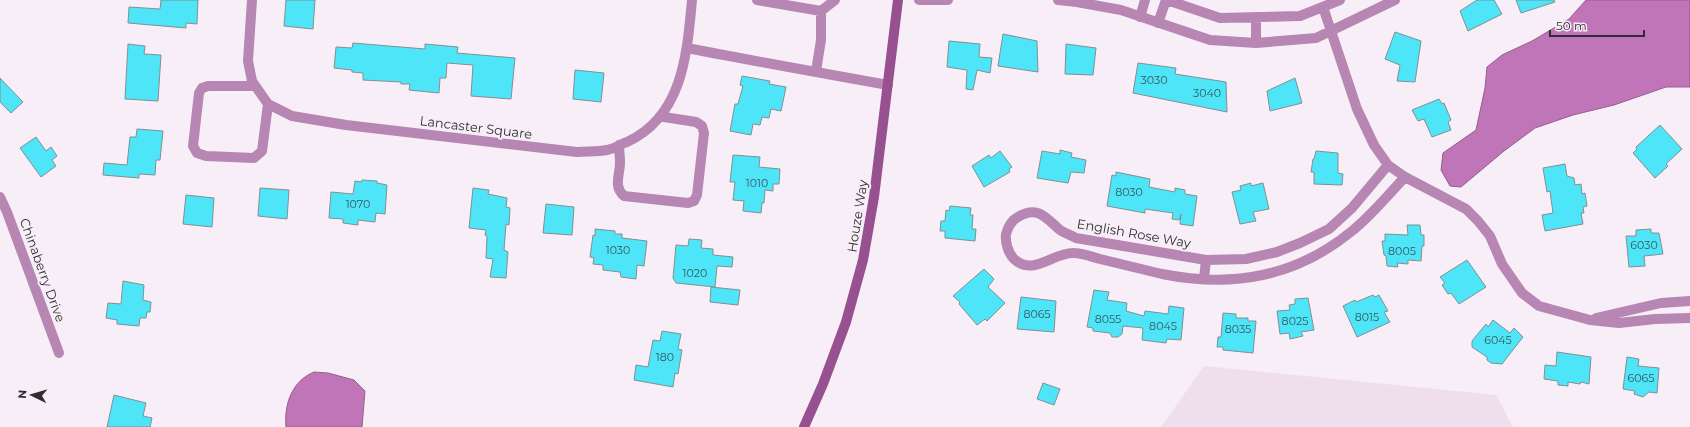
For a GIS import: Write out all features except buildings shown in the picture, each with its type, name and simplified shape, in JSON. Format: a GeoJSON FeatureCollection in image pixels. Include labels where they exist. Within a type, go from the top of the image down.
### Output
{"type":"FeatureCollection","features":[{"type":"Feature","properties":{"kind":"street","name":"Lancaster Square"},"geometry":{"type":"LineString","coordinates":[[252,0],[248,61],[252,81],[268,104],[292,116],[346,125],[577,152],[609,150],[634,138],[654,125],[670,104],[677,86],[687,48],[692,0]]}},
{"type":"Feature","properties":{"kind":"street"},"geometry":{"type":"LineString","coordinates":[[757,0],[822,11]]}},
{"type":"Feature","properties":{"kind":"street"},"geometry":{"type":"LineString","coordinates":[[816,71],[821,40],[822,11],[835,0]]}},
{"type":"Feature","properties":{"kind":"street","name":"Houze Way"},"geometry":{"type":"LineString","coordinates":[[804,427],[823,384],[846,322],[863,260],[874,197],[898,0]]}},
{"type":"Feature","properties":{"kind":"street"},"geometry":{"type":"LineString","coordinates":[[919,0],[948,0]]}},
{"type":"Feature","properties":{"kind":"street"},"geometry":{"type":"LineString","coordinates":[[1058,0],[1114,9],[1210,40],[1256,43],[1316,38],[1395,0]]}},
{"type":"Feature","properties":{"kind":"street"},"geometry":{"type":"LineString","coordinates":[[1140,17],[1145,0]]}},
{"type":"Feature","properties":{"kind":"street"},"geometry":{"type":"LineString","coordinates":[[1158,23],[1166,0],[1220,18],[1300,16],[1340,0]]}},
{"type":"Feature","properties":{"kind":"street"},"geometry":{"type":"LineString","coordinates":[[1323,7],[1332,30],[1357,109],[1374,145],[1388,165],[1405,177],[1466,209],[1490,236],[1502,264],[1522,293],[1539,306],[1590,320],[1619,323],[1655,319],[1690,318]]}},
{"type":"Feature","properties":{"kind":"street"},"geometry":{"type":"LineString","coordinates":[[1256,17],[1256,43]]}},
{"type":"Feature","properties":{"kind":"street"},"geometry":{"type":"LineString","coordinates":[[687,48],[888,85]]}},
{"type":"Feature","properties":{"kind":"street"},"geometry":{"type":"LineString","coordinates":[[255,86],[208,86],[202,88],[199,93],[193,146],[197,153],[206,156],[254,158],[262,151],[268,104]]}},
{"type":"Feature","properties":{"kind":"street"},"geometry":{"type":"LineString","coordinates":[[619,145],[620,162],[617,183],[619,192],[624,196],[688,203],[694,201],[697,195],[704,132],[702,126],[696,122],[664,117],[661,115]]}},
{"type":"Feature","properties":{"kind":"street","name":"English Rose Way"},"geometry":{"type":"LineString","coordinates":[[1388,165],[1352,208],[1329,229],[1277,252],[1246,259],[1206,260],[1076,238],[1060,230],[1047,217],[1039,213],[1031,212],[1016,218],[1010,225],[1006,233],[1006,243],[1014,258],[1022,264],[1031,266],[1040,264],[1056,256],[1073,252],[1163,274],[1204,279],[1228,280],[1258,277],[1297,265],[1320,254],[1353,230],[1405,177]]}},
{"type":"Feature","properties":{"kind":"street","name":"Chinaberry Drive"},"geometry":{"type":"LineString","coordinates":[[0,197],[7,212],[59,353]]}},
{"type":"Feature","properties":{"kind":"street"},"geometry":{"type":"LineString","coordinates":[[1073,252],[1076,238]]}},
{"type":"Feature","properties":{"kind":"street"},"geometry":{"type":"LineString","coordinates":[[1204,279],[1206,260]]}},
{"type":"Feature","properties":{"kind":"street"},"geometry":{"type":"LineString","coordinates":[[1590,320],[1660,303],[1690,301]]}},
{"type":"Feature","properties":{"kind":"shaded area"},"geometry":{"type":"Polygon","coordinates":[[[1586,0],[1690,0],[1690,87],[1666,87],[1614,105],[1573,115],[1535,128],[1504,151],[1461,187],[1450,186],[1441,170],[1443,153],[1476,130],[1485,88],[1487,67],[1502,55],[1532,41],[1569,19],[1586,0]]]}},
{"type":"Feature","properties":{"kind":"shaded area"},"geometry":{"type":"Polygon","coordinates":[[[1204,366],[1496,395],[1513,427],[1161,427],[1204,366]]]}},
{"type":"Feature","properties":{"kind":"shaded area"},"geometry":{"type":"Polygon","coordinates":[[[314,372],[328,373],[354,380],[365,391],[362,427],[286,427],[286,410],[291,394],[300,381],[314,372]]]}}]}
